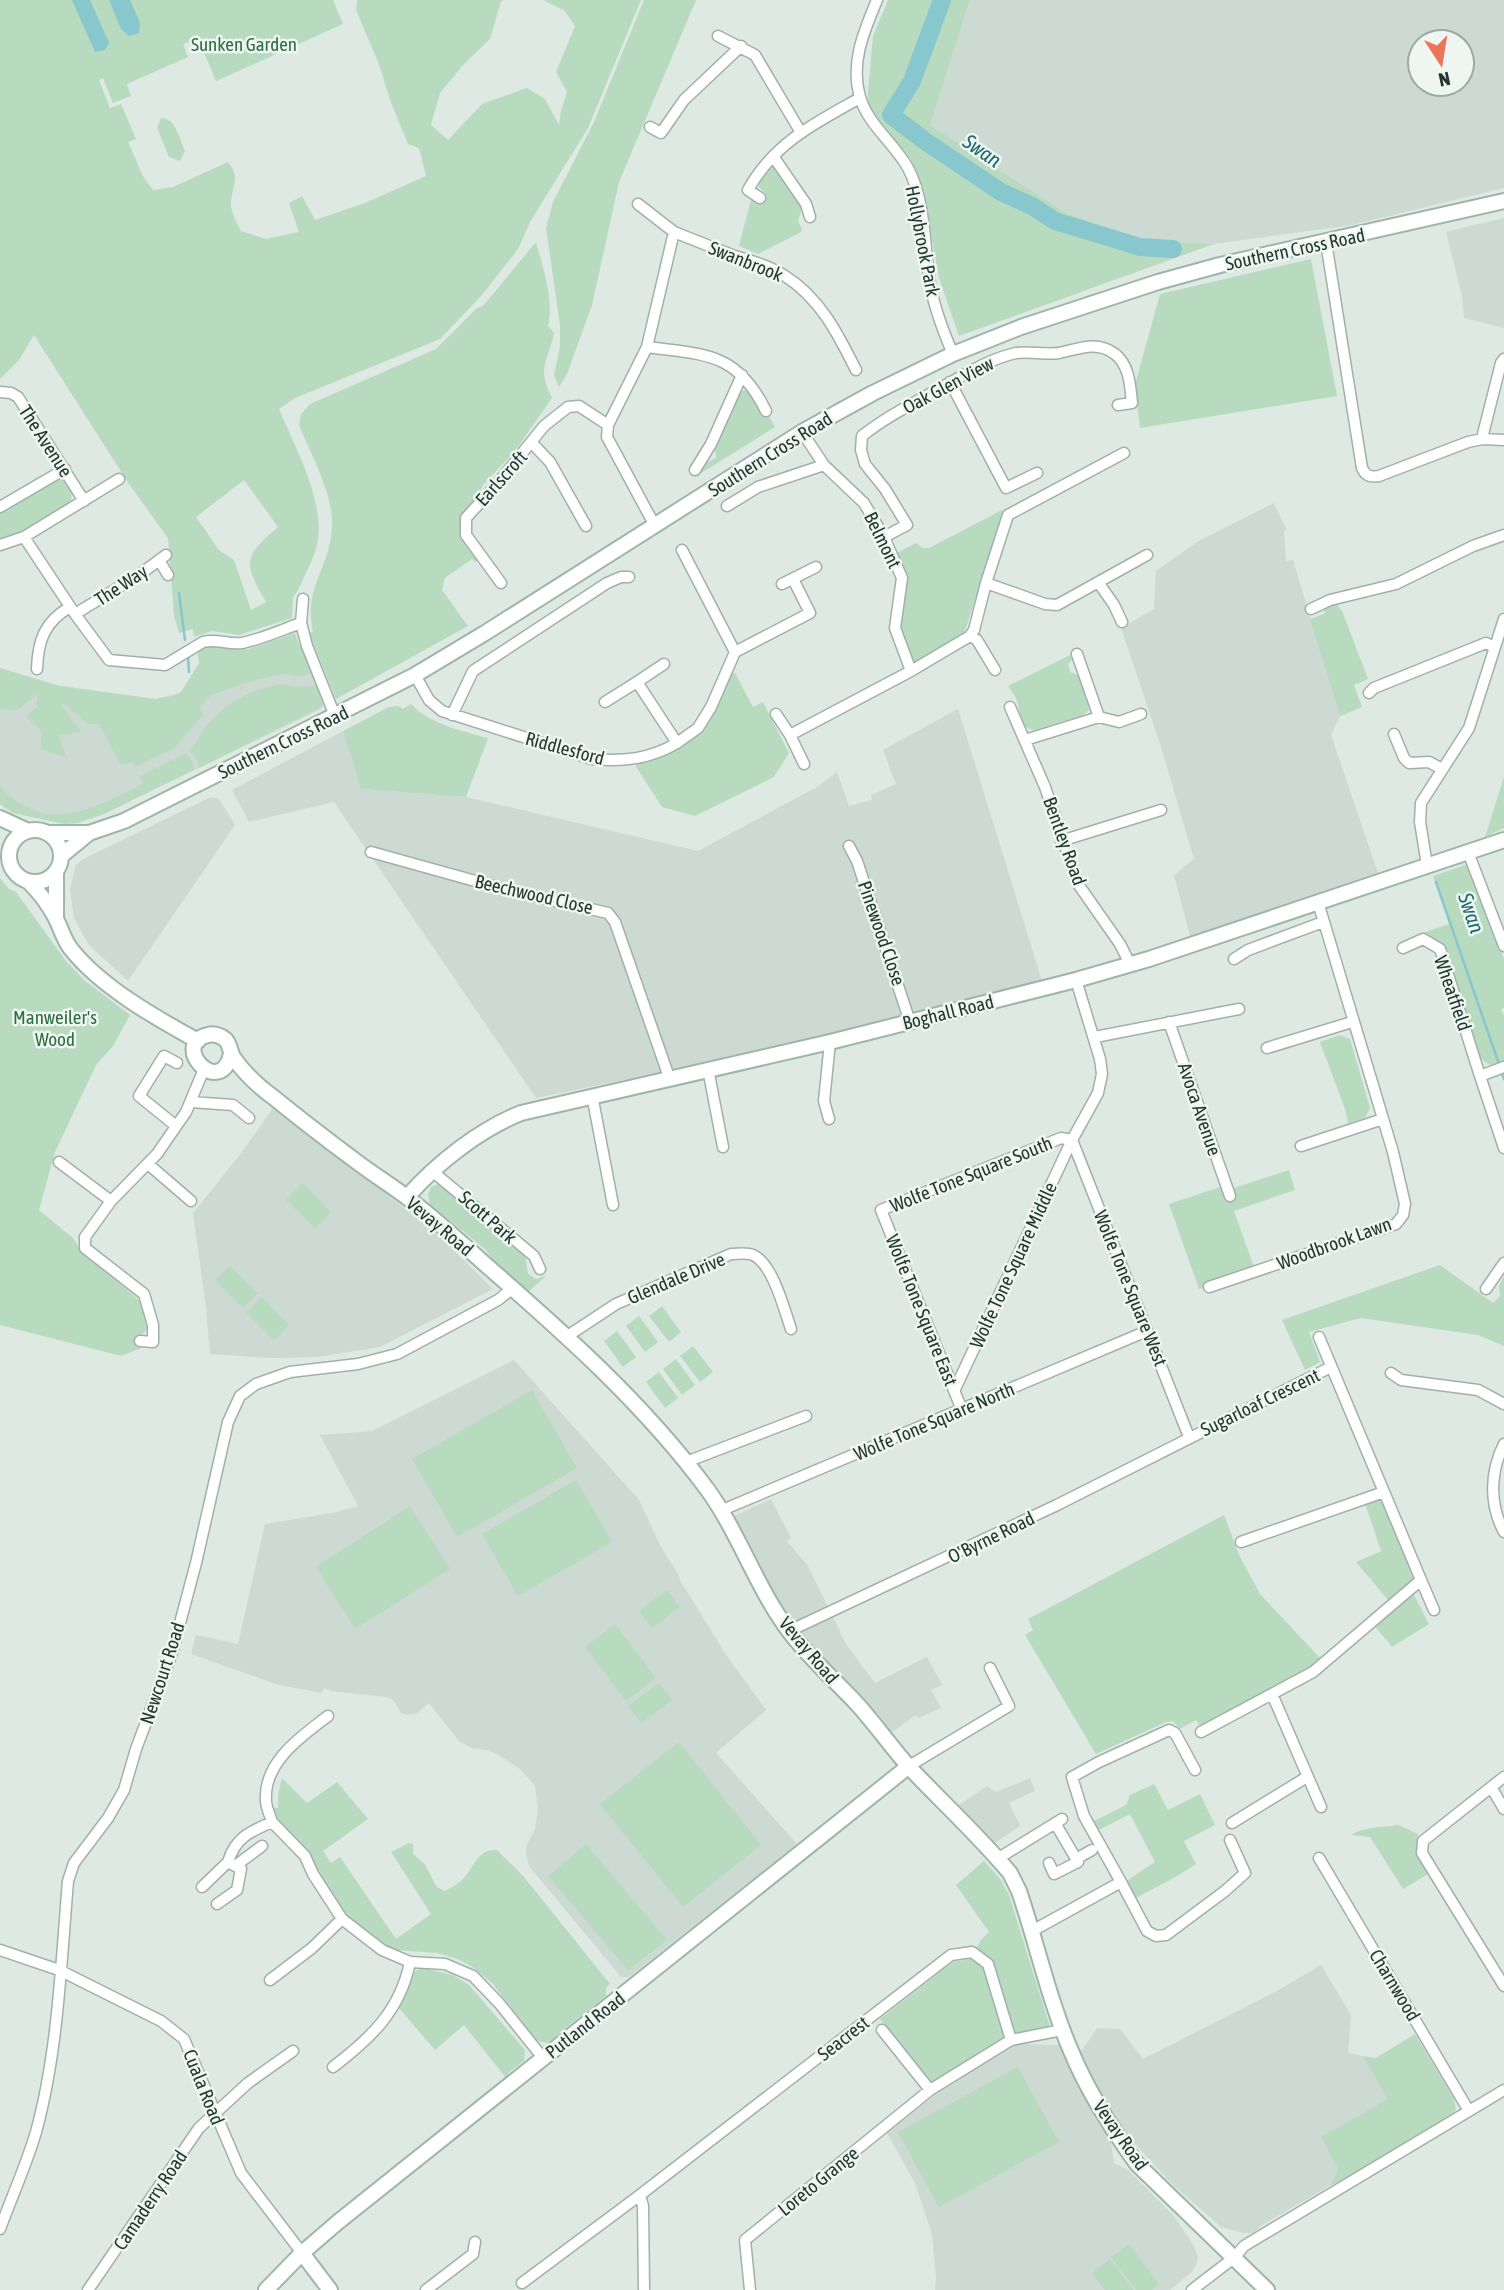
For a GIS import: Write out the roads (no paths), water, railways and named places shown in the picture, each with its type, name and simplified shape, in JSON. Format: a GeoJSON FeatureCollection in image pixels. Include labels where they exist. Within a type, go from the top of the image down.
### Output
{"type":"FeatureCollection","features":[{"type":"Feature","properties":{"kind":"main road","name":"Southern Cross Road"},"geometry":{"type":"LineString","coordinates":[[47,834],[89,833],[124,821],[415,675],[802,432],[877,390],[953,354],[1033,323],[1158,282],[1220,265],[1504,201]]}},
{"type":"Feature","properties":{"kind":"main road"},"geometry":{"type":"LineString","coordinates":[[0,818],[28,831],[47,834],[58,845],[61,856],[56,871],[44,881],[28,881],[14,872],[9,853],[0,839]]}},
{"type":"Feature","properties":{"kind":"main road"},"geometry":{"type":"LineString","coordinates":[[9,853],[14,841],[28,831]]}},
{"type":"Feature","properties":{"kind":"main road","name":"Southern Cross Road"},"geometry":{"type":"LineString","coordinates":[[61,856],[89,833]]}},
{"type":"Feature","properties":{"kind":"main road","name":"Boghall Road"},"geometry":{"type":"LineString","coordinates":[[407,1197],[432,1171],[487,1131],[510,1118],[592,1095],[830,1042],[1076,980],[1504,840]]}},
{"type":"Feature","properties":{"kind":"main road","name":"Vevay Road"},"geometry":{"type":"LineString","coordinates":[[56,871],[56,918]]}},
{"type":"Feature","properties":{"kind":"main road","name":"Vevay Road"},"geometry":{"type":"LineString","coordinates":[[28,881],[42,895],[56,918],[64,940],[83,963],[101,979],[171,1027],[198,1041],[210,1034],[218,1035],[227,1042],[231,1054],[254,1083]]}},
{"type":"Feature","properties":{"kind":"main road"},"geometry":{"type":"LineString","coordinates":[[198,1041],[194,1056],[199,1066],[204,1069]]}},
{"type":"Feature","properties":{"kind":"main road"},"geometry":{"type":"LineString","coordinates":[[222,1068],[229,1061],[231,1054]]}},
{"type":"Feature","properties":{"kind":"main road","name":"Vevay Road"},"geometry":{"type":"LineString","coordinates":[[204,1069],[215,1071],[222,1068],[254,1083],[407,1197],[513,1289],[640,1407],[709,1491],[766,1595],[789,1630],[816,1663],[859,1706],[909,1766],[1010,1874],[1019,1891],[1062,2030],[1083,2078],[1110,2125],[1137,2164],[1267,2290]]}},
{"type":"Feature","properties":{"kind":"main road","name":"Putland Road"},"geometry":{"type":"LineString","coordinates":[[266,2290],[302,2253],[909,1766]]}},
{"type":"Feature","properties":{"kind":"main road"},"geometry":{"type":"LineString","coordinates":[[302,2253],[330,2290]]}},
{"type":"Feature","properties":{"kind":"street","name":"Hollybrook Park"},"geometry":{"type":"LineString","coordinates":[[877,0],[859,44],[857,66],[860,97],[869,115],[908,168],[918,198],[930,285],[941,325],[953,354]]}},
{"type":"Feature","properties":{"kind":"street"},"geometry":{"type":"LineString","coordinates":[[718,36],[755,55],[800,131]]}},
{"type":"Feature","properties":{"kind":"street"},"geometry":{"type":"LineString","coordinates":[[650,127],[662,133],[684,100],[741,46]]}},
{"type":"Feature","properties":{"kind":"street"},"geometry":{"type":"LineString","coordinates":[[760,198],[748,190],[773,156],[800,131],[860,97]]}},
{"type":"Feature","properties":{"kind":"street"},"geometry":{"type":"LineString","coordinates":[[773,156],[806,204],[810,217]]}},
{"type":"Feature","properties":{"kind":"street","name":"Swanbrook"},"geometry":{"type":"LineString","coordinates":[[638,204],[644,216],[674,232],[784,274],[805,290],[822,309],[856,370]]}},
{"type":"Feature","properties":{"kind":"street"},"geometry":{"type":"LineString","coordinates":[[655,526],[607,437],[608,425],[647,347],[674,232]]}},
{"type":"Feature","properties":{"kind":"street"},"geometry":{"type":"LineString","coordinates":[[1326,242],[1365,474],[1371,477],[1379,476],[1459,444],[1483,439],[1504,440]]}},
{"type":"Feature","properties":{"kind":"street","name":"Oak Glen View"},"geometry":{"type":"LineString","coordinates":[[914,536],[885,489],[865,464],[861,450],[862,436],[882,420],[974,368],[1019,353],[1058,353],[1078,347],[1098,346],[1116,355],[1128,373],[1132,403],[1118,405]]}},
{"type":"Feature","properties":{"kind":"street"},"geometry":{"type":"LineString","coordinates":[[647,347],[703,355],[734,367],[755,390],[766,411]]}},
{"type":"Feature","properties":{"kind":"street"},"geometry":{"type":"LineString","coordinates":[[1483,439],[1504,359]]}},
{"type":"Feature","properties":{"kind":"street"},"geometry":{"type":"LineString","coordinates":[[695,470],[711,444],[742,375]]}},
{"type":"Feature","properties":{"kind":"street"},"geometry":{"type":"LineString","coordinates":[[950,382],[1006,488],[1037,472]]}},
{"type":"Feature","properties":{"kind":"street","name":"The Avenue"},"geometry":{"type":"LineString","coordinates":[[0,392],[18,397],[84,502]]}},
{"type":"Feature","properties":{"kind":"street","name":"Earlscroft"},"geometry":{"type":"LineString","coordinates":[[501,583],[466,535],[466,518],[544,426],[568,407],[579,407],[608,425]]}},
{"type":"Feature","properties":{"kind":"street","name":"Belmont"},"geometry":{"type":"LineString","coordinates":[[802,432],[824,465],[864,503],[884,537],[902,578],[895,628],[911,671]]}},
{"type":"Feature","properties":{"kind":"street","name":"Earlscroft"},"geometry":{"type":"LineString","coordinates":[[532,443],[554,468],[586,526]]}},
{"type":"Feature","properties":{"kind":"street"},"geometry":{"type":"LineString","coordinates":[[790,735],[911,671],[970,636],[1008,515],[1124,453]]}},
{"type":"Feature","properties":{"kind":"street"},"geometry":{"type":"LineString","coordinates":[[727,506],[758,487],[824,465]]}},
{"type":"Feature","properties":{"kind":"street"},"geometry":{"type":"LineString","coordinates":[[0,507],[65,469]]}},
{"type":"Feature","properties":{"kind":"street"},"geometry":{"type":"LineString","coordinates":[[0,545],[19,538],[119,480]]}},
{"type":"Feature","properties":{"kind":"street"},"geometry":{"type":"LineString","coordinates":[[884,537],[907,525]]}},
{"type":"Feature","properties":{"kind":"street"},"geometry":{"type":"LineString","coordinates":[[1311,609],[1330,600],[1396,584],[1473,546],[1504,535]]}},
{"type":"Feature","properties":{"kind":"street"},"geometry":{"type":"LineString","coordinates":[[19,538],[109,660],[165,665],[208,640],[245,642],[301,623]]}},
{"type":"Feature","properties":{"kind":"street"},"geometry":{"type":"LineString","coordinates":[[682,550],[735,652],[810,613],[793,579]]}},
{"type":"Feature","properties":{"kind":"street"},"geometry":{"type":"LineString","coordinates":[[986,583],[1045,604],[1056,605],[1147,555]]}},
{"type":"Feature","properties":{"kind":"street","name":"The Way"},"geometry":{"type":"LineString","coordinates":[[37,669],[33,650],[49,623],[58,614],[72,611],[162,557],[168,575]]}},
{"type":"Feature","properties":{"kind":"street"},"geometry":{"type":"LineString","coordinates":[[782,584],[816,567]]}},
{"type":"Feature","properties":{"kind":"street"},"geometry":{"type":"LineString","coordinates":[[452,715],[473,671],[607,583],[621,577],[629,577]]}},
{"type":"Feature","properties":{"kind":"street"},"geometry":{"type":"LineString","coordinates":[[1098,582],[1122,622]]}},
{"type":"Feature","properties":{"kind":"street"},"geometry":{"type":"LineString","coordinates":[[303,599],[301,623],[307,646],[335,716]]}},
{"type":"Feature","properties":{"kind":"street"},"geometry":{"type":"LineString","coordinates":[[1427,865],[1421,803],[1469,728],[1504,619]]}},
{"type":"Feature","properties":{"kind":"street"},"geometry":{"type":"LineString","coordinates":[[970,636],[977,640],[995,670]]}},
{"type":"Feature","properties":{"kind":"street"},"geometry":{"type":"LineString","coordinates":[[1368,693],[1374,688],[1475,647],[1486,643],[1494,647]]}},
{"type":"Feature","properties":{"kind":"street","name":"Riddlesford"},"geometry":{"type":"LineString","coordinates":[[415,675],[429,700],[442,711],[592,759],[616,761],[661,753],[698,728],[711,707],[735,652]]}},
{"type":"Feature","properties":{"kind":"street"},"geometry":{"type":"LineString","coordinates":[[1077,654],[1099,717]]}},
{"type":"Feature","properties":{"kind":"street"},"geometry":{"type":"LineString","coordinates":[[605,702],[664,664]]}},
{"type":"Feature","properties":{"kind":"street"},"geometry":{"type":"LineString","coordinates":[[637,682],[677,743]]}},
{"type":"Feature","properties":{"kind":"street","name":"Bentley Road"},"geometry":{"type":"LineString","coordinates":[[1010,707],[1045,787],[1061,841],[1078,884],[1120,944],[1130,964]]}},
{"type":"Feature","properties":{"kind":"street"},"geometry":{"type":"LineString","coordinates":[[776,714],[804,764]]}},
{"type":"Feature","properties":{"kind":"street"},"geometry":{"type":"LineString","coordinates":[[1025,740],[1099,717],[1119,722],[1141,714]]}},
{"type":"Feature","properties":{"kind":"street"},"geometry":{"type":"LineString","coordinates":[[1394,734],[1404,758],[1409,763],[1429,762],[1441,769]]}},
{"type":"Feature","properties":{"kind":"street"},"geometry":{"type":"LineString","coordinates":[[1061,841],[1161,810]]}},
{"type":"Feature","properties":{"kind":"street","name":"Pinewood Close"},"geometry":{"type":"LineString","coordinates":[[849,846],[858,861],[910,1021]]}},
{"type":"Feature","properties":{"kind":"street","name":"Beechwood Close"},"geometry":{"type":"LineString","coordinates":[[371,852],[511,891],[608,913],[615,922],[669,1077]]}},
{"type":"Feature","properties":{"kind":"street"},"geometry":{"type":"LineString","coordinates":[[1468,852],[1504,946]]}},
{"type":"Feature","properties":{"kind":"street","name":"Woodbrook Lawn"},"geometry":{"type":"LineString","coordinates":[[1209,1287],[1396,1224],[1403,1216],[1405,1204],[1383,1119],[1318,902]]}},
{"type":"Feature","properties":{"kind":"street"},"geometry":{"type":"LineString","coordinates":[[1234,959],[1248,950],[1323,922]]}},
{"type":"Feature","properties":{"kind":"street","name":"Wheatfield"},"geometry":{"type":"LineString","coordinates":[[1403,948],[1423,939],[1440,949],[1504,1148]]}},
{"type":"Feature","properties":{"kind":"street"},"geometry":{"type":"LineString","coordinates":[[1072,1140],[1090,1110],[1102,1074],[1095,1037],[1076,980]]}},
{"type":"Feature","properties":{"kind":"street"},"geometry":{"type":"LineString","coordinates":[[1095,1037],[1239,1009]]}},
{"type":"Feature","properties":{"kind":"street","name":"Avoca Avenue"},"geometry":{"type":"LineString","coordinates":[[1170,1022],[1230,1196]]}},
{"type":"Feature","properties":{"kind":"street"},"geometry":{"type":"LineString","coordinates":[[1268,1048],[1352,1022]]}},
{"type":"Feature","properties":{"kind":"street"},"geometry":{"type":"LineString","coordinates":[[829,1119],[824,1101],[830,1042]]}},
{"type":"Feature","properties":{"kind":"street"},"geometry":{"type":"LineString","coordinates":[[176,1126],[139,1096],[164,1056],[177,1063]]}},
{"type":"Feature","properties":{"kind":"street"},"geometry":{"type":"LineString","coordinates":[[1480,1076],[1504,1067]]}},
{"type":"Feature","properties":{"kind":"street"},"geometry":{"type":"LineString","coordinates":[[140,1341],[153,1342],[153,1325],[144,1294],[86,1248],[85,1237],[111,1201],[148,1164],[176,1126],[191,1102],[204,1069]]}},
{"type":"Feature","properties":{"kind":"street"},"geometry":{"type":"LineString","coordinates":[[708,1069],[723,1147]]}},
{"type":"Feature","properties":{"kind":"street"},"geometry":{"type":"LineString","coordinates":[[592,1095],[613,1205]]}},
{"type":"Feature","properties":{"kind":"street"},"geometry":{"type":"LineString","coordinates":[[191,1102],[233,1105],[248,1118]]}},
{"type":"Feature","properties":{"kind":"street"},"geometry":{"type":"LineString","coordinates":[[1301,1146],[1383,1119]]}},
{"type":"Feature","properties":{"kind":"street","name":"Wolfe Tone Square South"},"geometry":{"type":"LineString","coordinates":[[881,1210],[1061,1138],[1072,1140]]}},
{"type":"Feature","properties":{"kind":"street","name":"Wolfe Tone Square West"},"geometry":{"type":"LineString","coordinates":[[1072,1140],[1189,1437]]}},
{"type":"Feature","properties":{"kind":"street","name":"Wolfe Tone Square Middle"},"geometry":{"type":"LineString","coordinates":[[955,1389],[1072,1140]]}},
{"type":"Feature","properties":{"kind":"street"},"geometry":{"type":"LineString","coordinates":[[59,1162],[111,1201]]}},
{"type":"Feature","properties":{"kind":"street"},"geometry":{"type":"LineString","coordinates":[[148,1164],[191,1201]]}},
{"type":"Feature","properties":{"kind":"street","name":"Scott Park"},"geometry":{"type":"LineString","coordinates":[[432,1171],[534,1256],[540,1269]]}},
{"type":"Feature","properties":{"kind":"street","name":"Wolfe Tone Square East"},"geometry":{"type":"LineString","coordinates":[[881,1210],[962,1410]]}},
{"type":"Feature","properties":{"kind":"street","name":"Glendale Drive"},"geometry":{"type":"LineString","coordinates":[[566,1337],[616,1304],[731,1254],[750,1254],[761,1259],[778,1291],[791,1329]]}},
{"type":"Feature","properties":{"kind":"street"},"geometry":{"type":"LineString","coordinates":[[1486,1289],[1504,1263]]}},
{"type":"Feature","properties":{"kind":"street","name":"Newcourt Road"},"geometry":{"type":"LineString","coordinates":[[0,2229],[24,2167],[45,2092],[68,1881],[74,1863],[108,1818],[124,1790],[136,1749],[172,1653],[196,1563],[228,1422],[240,1396],[256,1384],[290,1372],[358,1364],[397,1353],[498,1300],[513,1289]]}},
{"type":"Feature","properties":{"kind":"street","name":"Wolfe Tone Square North"},"geometry":{"type":"LineString","coordinates":[[720,1511],[1147,1331]]}},
{"type":"Feature","properties":{"kind":"street","name":"Sugarloaf Crescent"},"geometry":{"type":"LineString","coordinates":[[1319,1337],[1434,1609]]}},
{"type":"Feature","properties":{"kind":"street","name":"Sugarloaf Crescent"},"geometry":{"type":"LineString","coordinates":[[1189,1437],[1331,1367]]}},
{"type":"Feature","properties":{"kind":"street"},"geometry":{"type":"LineString","coordinates":[[1391,1373],[1401,1380],[1478,1390],[1504,1404]]}},
{"type":"Feature","properties":{"kind":"street"},"geometry":{"type":"LineString","coordinates":[[685,1462],[806,1416]]}},
{"type":"Feature","properties":{"kind":"street","name":"O'Byrne Road"},"geometry":{"type":"LineString","coordinates":[[789,1630],[969,1548],[1189,1437]]}},
{"type":"Feature","properties":{"kind":"street"},"geometry":{"type":"LineString","coordinates":[[1504,1444],[1496,1461],[1492,1498],[1504,1532]]}},
{"type":"Feature","properties":{"kind":"street"},"geometry":{"type":"LineString","coordinates":[[1241,1542],[1384,1492]]}},
{"type":"Feature","properties":{"kind":"street"},"geometry":{"type":"LineString","coordinates":[[1201,1732],[1313,1672],[1420,1580]]}},
{"type":"Feature","properties":{"kind":"street"},"geometry":{"type":"LineString","coordinates":[[909,1766],[1009,1706],[990,1668]]}},
{"type":"Feature","properties":{"kind":"street"},"geometry":{"type":"LineString","coordinates":[[1272,1694],[1321,1807]]}},
{"type":"Feature","properties":{"kind":"street"},"geometry":{"type":"LineString","coordinates":[[328,1716],[291,1744],[277,1764],[268,1784],[265,1801],[272,1822],[305,1857],[342,1919],[382,1950],[410,1962],[445,1964],[472,1976],[499,2003],[543,2058]]}},
{"type":"Feature","properties":{"kind":"street"},"geometry":{"type":"LineString","coordinates":[[1195,1770],[1175,1733],[1169,1730],[1072,1777],[1084,1816],[1147,1931],[1156,1936],[1166,1935],[1245,1873],[1230,1840]]}},
{"type":"Feature","properties":{"kind":"street"},"geometry":{"type":"LineString","coordinates":[[1232,1823],[1307,1777]]}},
{"type":"Feature","properties":{"kind":"street"},"geometry":{"type":"LineString","coordinates":[[1504,1777],[1423,1841],[1422,1853],[1500,1970],[1504,1986]]}},
{"type":"Feature","properties":{"kind":"street"},"geometry":{"type":"LineString","coordinates":[[1491,1787],[1504,1809]]}},
{"type":"Feature","properties":{"kind":"street"},"geometry":{"type":"LineString","coordinates":[[997,1858],[1058,1821],[1078,1862],[1054,1874],[1049,1863]]}},
{"type":"Feature","properties":{"kind":"street"},"geometry":{"type":"LineString","coordinates":[[232,1864],[232,1848],[240,1839],[272,1822]]}},
{"type":"Feature","properties":{"kind":"street"},"geometry":{"type":"LineString","coordinates":[[202,1887],[262,1846]]}},
{"type":"Feature","properties":{"kind":"street"},"geometry":{"type":"LineString","coordinates":[[1076,1858],[1092,1850]]}},
{"type":"Feature","properties":{"kind":"street","name":"Charnwood"},"geometry":{"type":"LineString","coordinates":[[1319,1858],[1469,2111]]}},
{"type":"Feature","properties":{"kind":"street"},"geometry":{"type":"LineString","coordinates":[[218,1904],[237,1890],[241,1869],[232,1864]]}},
{"type":"Feature","properties":{"kind":"street"},"geometry":{"type":"LineString","coordinates":[[1032,1930],[1121,1882]]}},
{"type":"Feature","properties":{"kind":"street"},"geometry":{"type":"LineString","coordinates":[[270,1980],[312,1948],[342,1919]]}},
{"type":"Feature","properties":{"kind":"street","name":"Cuala Road"},"geometry":{"type":"LineString","coordinates":[[0,1950],[60,1970],[161,2021],[184,2039],[241,2173],[302,2253]]}},
{"type":"Feature","properties":{"kind":"street","name":"Seacrest"},"geometry":{"type":"LineString","coordinates":[[522,2283],[951,1955],[972,1952],[988,1964],[1011,2040]]}},
{"type":"Feature","properties":{"kind":"street"},"geometry":{"type":"LineString","coordinates":[[333,2067],[365,2043],[390,2013],[405,1985],[410,1962]]}},
{"type":"Feature","properties":{"kind":"street"},"geometry":{"type":"LineString","coordinates":[[881,2030],[930,2090]]}},
{"type":"Feature","properties":{"kind":"street","name":"Loreto Grange"},"geometry":{"type":"LineString","coordinates":[[750,2290],[745,2240],[930,2090],[1011,2040],[1062,2030]]}},
{"type":"Feature","properties":{"kind":"street","name":"Camaderry Road"},"geometry":{"type":"LineString","coordinates":[[88,2290],[199,2128],[248,2083],[293,2051]]}},
{"type":"Feature","properties":{"kind":"street"},"geometry":{"type":"LineString","coordinates":[[1192,2290],[1235,2257],[1244,2246],[1504,2090]]}},
{"type":"Feature","properties":{"kind":"street"},"geometry":{"type":"LineString","coordinates":[[640,2195],[643,2206],[644,2290]]}},
{"type":"Feature","properties":{"kind":"street"},"geometry":{"type":"LineString","coordinates":[[426,2290],[473,2254],[475,2242]]}},
{"type":"Feature","properties":{"kind":"water"},"geometry":{"type":"Polygon","coordinates":[[[72,0],[90,0],[109,43],[105,50],[95,52],[72,0]]]}},
{"type":"Feature","properties":{"kind":"water"},"geometry":{"type":"Polygon","coordinates":[[[109,0],[130,0],[140,23],[139,33],[129,36],[121,29],[109,0]]]}},
{"type":"Feature","properties":{"kind":"waterway","name":"Swan"},"geometry":{"type":"LineString","coordinates":[[942,0],[912,81],[891,115],[1001,192],[1032,206],[1055,221],[1140,247],[1173,249]]}},
{"type":"Feature","properties":{"kind":"waterway"},"geometry":{"type":"LineString","coordinates":[[179,593],[185,640]]}},
{"type":"Feature","properties":{"kind":"waterway"},"geometry":{"type":"LineString","coordinates":[[188,657],[189,672]]}},
{"type":"Feature","properties":{"kind":"waterway","name":"Swan"},"geometry":{"type":"LineString","coordinates":[[1436,882],[1499,1064]]}},
{"type":"Feature","properties":{"kind":"waterway","name":"Swan"},"geometry":{"type":"LineString","coordinates":[[1501,1071],[1504,1079]]}},
{"type":"Feature","properties":{"kind":"park label","name":"Sunken Garden"},"geometry":{"type":"Point","coordinates":[244,44]}},
{"type":"Feature","properties":{"kind":"park label","name":"Manweiler's Wood"},"geometry":{"type":"Point","coordinates":[55,1028]}}]}
